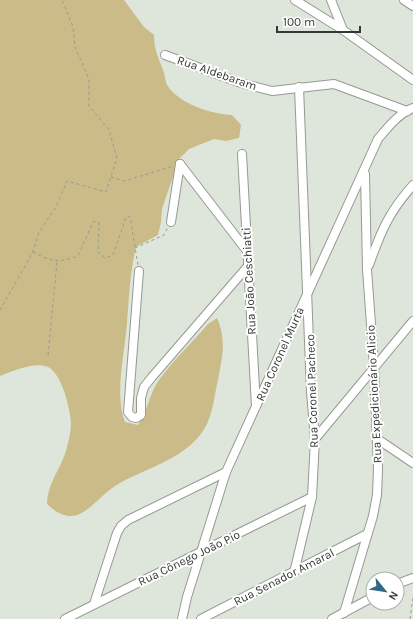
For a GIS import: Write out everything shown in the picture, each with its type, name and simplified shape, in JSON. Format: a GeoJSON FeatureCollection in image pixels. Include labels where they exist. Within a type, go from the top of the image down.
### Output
{"type":"FeatureCollection","features":[{"type":"Feature","properties":{"kind":"street"},"geometry":{"type":"LineString","coordinates":[[295,0],[343,30],[413,80]]}},
{"type":"Feature","properties":{"kind":"street"},"geometry":{"type":"LineString","coordinates":[[330,0],[343,30]]}},
{"type":"Feature","properties":{"kind":"street"},"geometry":{"type":"LineString","coordinates":[[404,0],[413,6]]}},
{"type":"Feature","properties":{"kind":"street","name":"Rua Aldebaram"},"geometry":{"type":"LineString","coordinates":[[165,55],[241,83],[272,91],[334,84],[410,110]]}},
{"type":"Feature","properties":{"kind":"street","name":"Rua Coronel Pacheco"},"geometry":{"type":"LineString","coordinates":[[294,573],[312,497],[315,439],[311,392],[299,87]]}},
{"type":"Feature","properties":{"kind":"street","name":"Rua Coronel Murta"},"geometry":{"type":"LineString","coordinates":[[182,619],[200,553],[226,472],[365,171],[378,139],[390,124],[410,110]]}},
{"type":"Feature","properties":{"kind":"street","name":"Rua João Ceschiatti"},"geometry":{"type":"LineString","coordinates":[[242,154],[256,408]]}},
{"type":"Feature","properties":{"kind":"street"},"geometry":{"type":"LineString","coordinates":[[180,164],[247,251]]}},
{"type":"Feature","properties":{"kind":"street"},"geometry":{"type":"LineString","coordinates":[[171,222],[180,164]]}},
{"type":"Feature","properties":{"kind":"street","name":"Rua Expedicionário Alicio"},"geometry":{"type":"LineString","coordinates":[[344,613],[377,495],[374,366],[367,269],[365,171]]}},
{"type":"Feature","properties":{"kind":"street"},"geometry":{"type":"LineString","coordinates":[[367,269],[384,224],[400,200],[413,185]]}},
{"type":"Feature","properties":{"kind":"street"},"geometry":{"type":"LineString","coordinates":[[139,271],[128,412],[132,417],[136,418],[141,415],[141,398],[144,387],[152,376],[248,266]]}},
{"type":"Feature","properties":{"kind":"street"},"geometry":{"type":"LineString","coordinates":[[315,439],[374,366],[413,321]]}},
{"type":"Feature","properties":{"kind":"street"},"geometry":{"type":"LineString","coordinates":[[129,403],[141,398]]}},
{"type":"Feature","properties":{"kind":"street"},"geometry":{"type":"LineString","coordinates":[[376,438],[413,463]]}},
{"type":"Feature","properties":{"kind":"street"},"geometry":{"type":"LineString","coordinates":[[94,604],[117,533],[121,526],[128,520],[226,472]]}},
{"type":"Feature","properties":{"kind":"street","name":"Rua Cônego João Pio"},"geometry":{"type":"LineString","coordinates":[[65,619],[312,497]]}},
{"type":"Feature","properties":{"kind":"street","name":"Rua Senador Amaral"},"geometry":{"type":"LineString","coordinates":[[201,619],[294,573],[367,534]]}},
{"type":"Feature","properties":{"kind":"street"},"geometry":{"type":"LineString","coordinates":[[332,619],[365,601]]}},
{"type":"Feature","properties":{"kind":"path"},"geometry":{"type":"LineString","coordinates":[[0,310],[33,252],[39,232],[56,207],[67,180],[106,192],[117,158],[109,130],[89,106],[89,79],[75,47],[73,27],[62,0]]}},
{"type":"Feature","properties":{"kind":"path"},"geometry":{"type":"LineString","coordinates":[[110,177],[126,181],[180,164]]}},
{"type":"Feature","properties":{"kind":"path"},"geometry":{"type":"LineString","coordinates":[[33,252],[51,261],[78,256],[93,222],[96,221],[99,223],[98,252],[105,258],[113,255],[126,217],[128,216],[130,217],[139,271]]}},
{"type":"Feature","properties":{"kind":"path"},"geometry":{"type":"LineString","coordinates":[[134,248],[164,235],[171,222]]}},
{"type":"Feature","properties":{"kind":"path"},"geometry":{"type":"LineString","coordinates":[[48,355],[57,261]]}},
{"type":"Feature","properties":{"kind":"path"},"geometry":{"type":"LineString","coordinates":[[410,619],[413,598]]}},
{"type":"Feature","properties":{"kind":"shaded area"},"geometry":{"type":"Polygon","coordinates":[[[0,0],[124,0],[144,27],[154,35],[158,57],[164,72],[166,83],[172,92],[187,103],[196,107],[215,113],[232,115],[241,125],[239,138],[226,141],[214,139],[189,149],[179,159],[162,209],[158,235],[136,247],[132,266],[120,386],[120,399],[125,422],[138,425],[156,385],[170,365],[208,324],[217,318],[222,334],[223,349],[213,407],[210,416],[204,429],[195,441],[184,450],[159,465],[110,489],[85,511],[77,515],[68,516],[58,513],[47,504],[52,481],[65,455],[71,426],[67,401],[61,384],[53,371],[43,365],[24,367],[0,376],[0,0]]]}}]}
